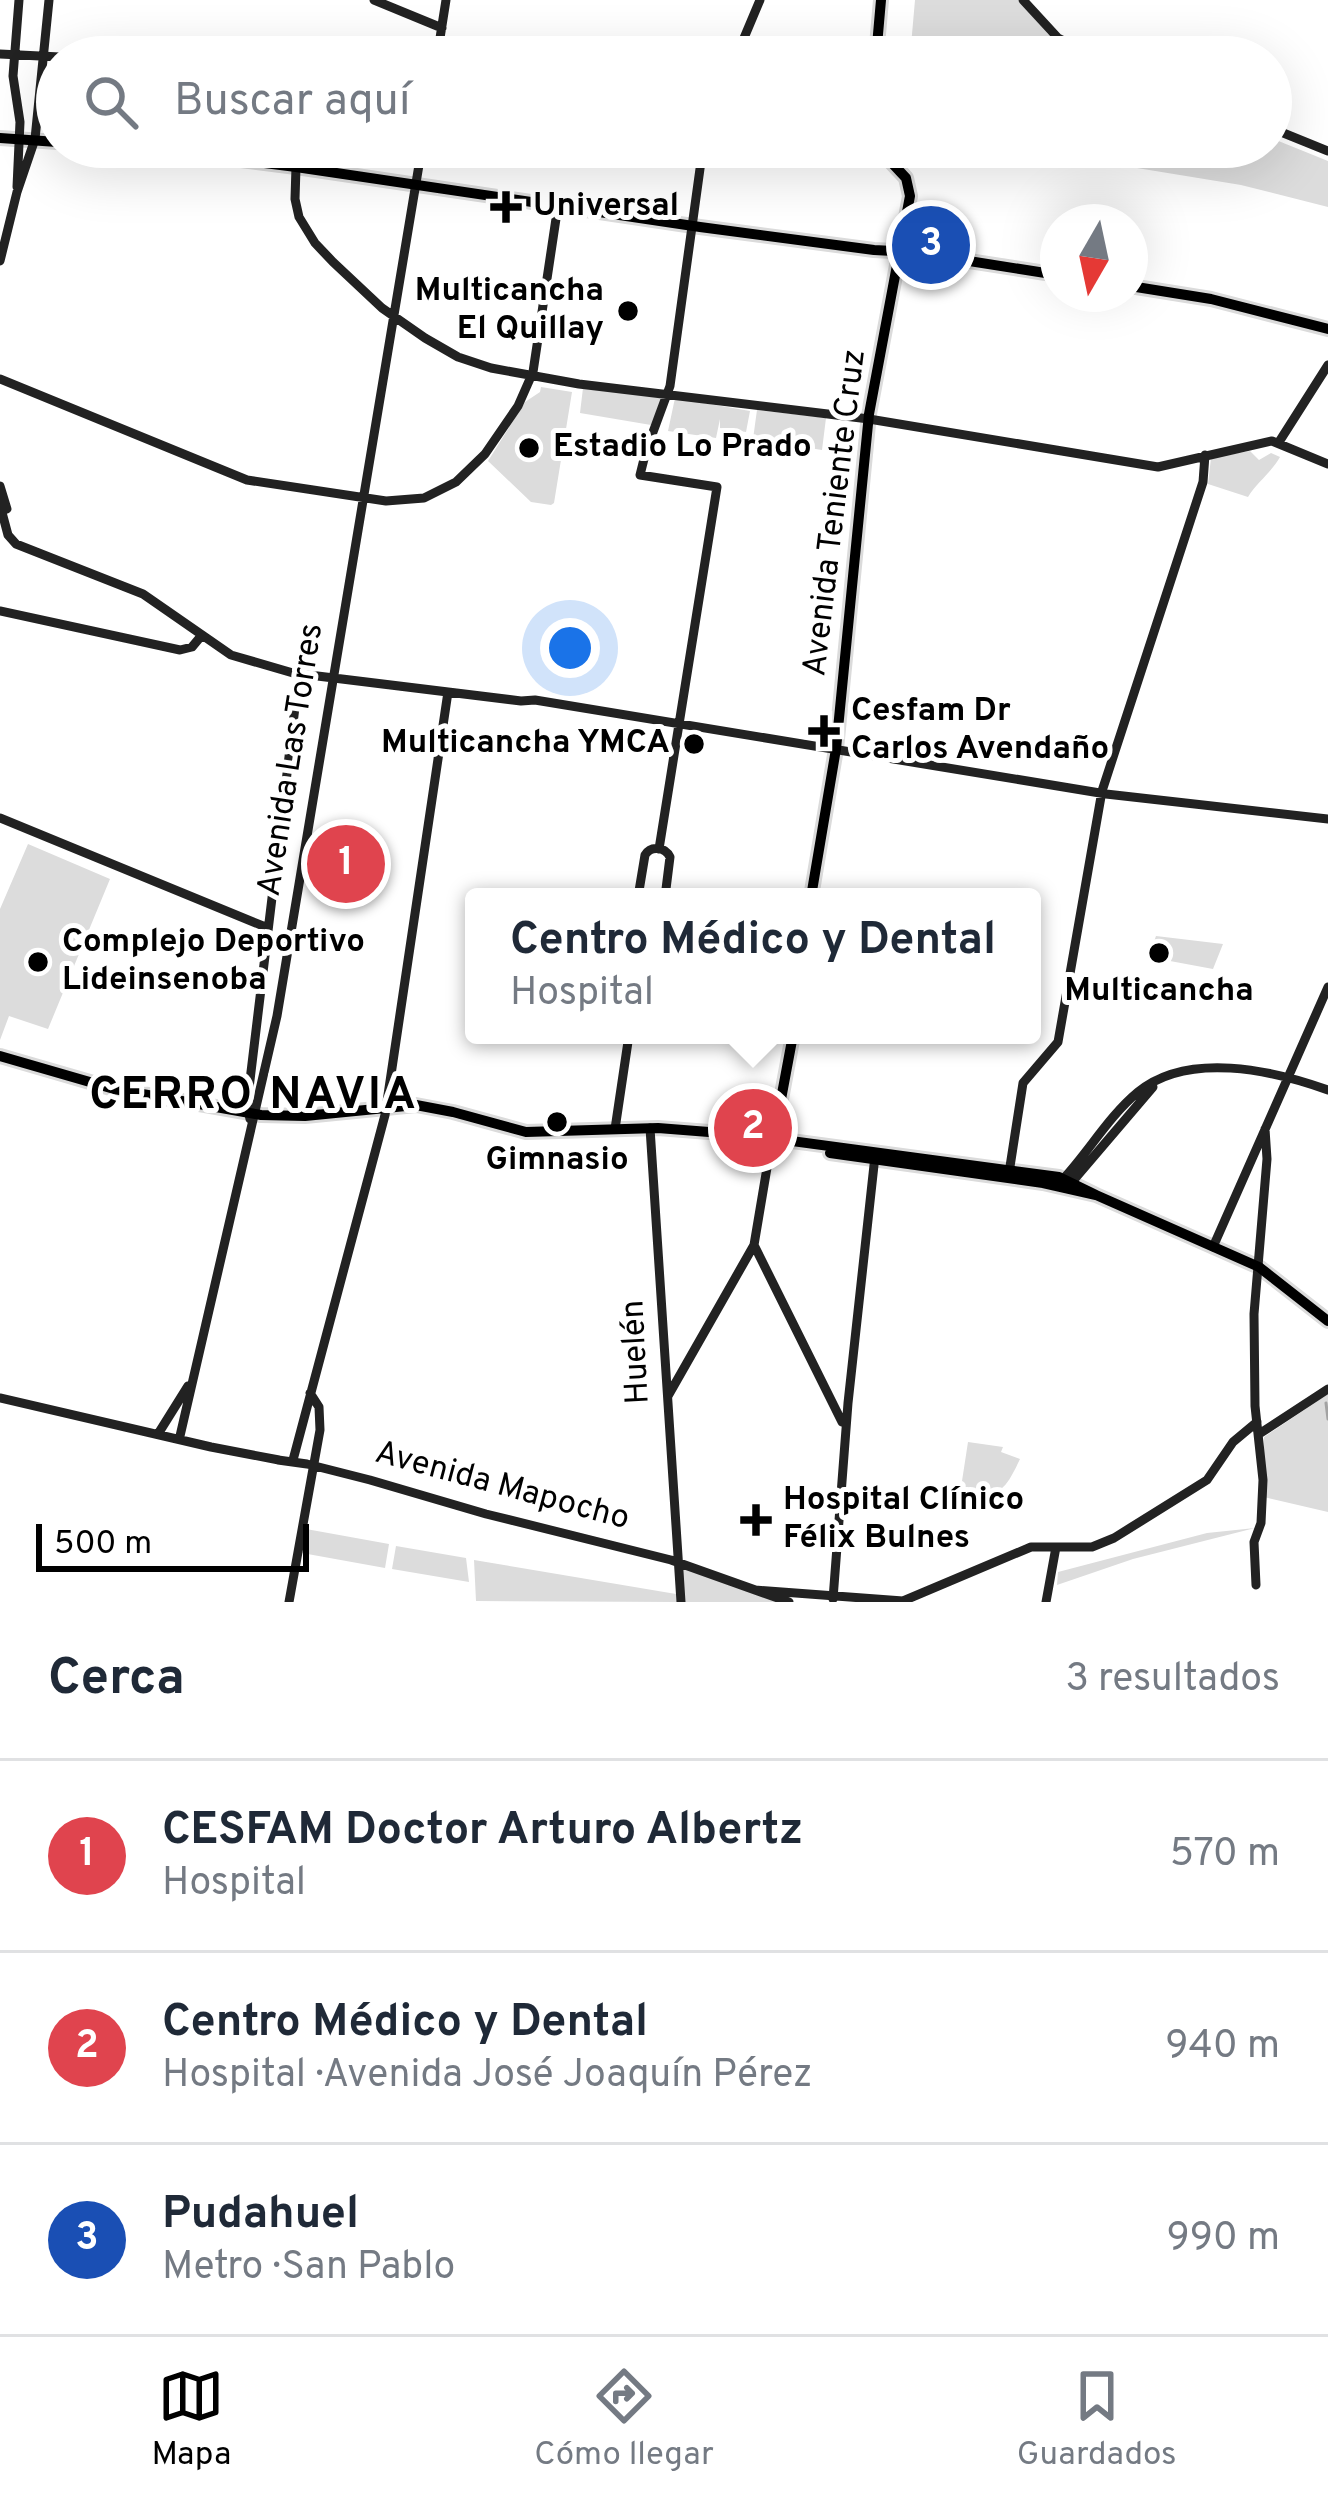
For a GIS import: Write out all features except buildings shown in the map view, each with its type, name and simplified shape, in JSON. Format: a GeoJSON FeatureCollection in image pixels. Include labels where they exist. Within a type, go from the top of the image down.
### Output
{"type":"FeatureCollection","features":[{"type":"Feature","properties":{"kind":"main road"},"geometry":{"type":"LineString","coordinates":[[875,36],[878,0]]}},
{"type":"Feature","properties":{"kind":"main road"},"geometry":{"type":"LineString","coordinates":[[0,139],[35,141]]}},
{"type":"Feature","properties":{"kind":"main road"},"geometry":{"type":"LineString","coordinates":[[303,168],[1040,272]]}},
{"type":"Feature","properties":{"kind":"main road","name":"Avenida Teniente Cruz"},"geometry":{"type":"LineString","coordinates":[[816,888],[838,753],[872,420],[886,341],[892,251],[916,188],[900,168]]}},
{"type":"Feature","properties":{"kind":"main road"},"geometry":{"type":"LineString","coordinates":[[984,264],[1001,274]]}},
{"type":"Feature","properties":{"kind":"main road"},"geometry":{"type":"LineString","coordinates":[[1148,286],[1242,303],[1328,329]]}},
{"type":"Feature","properties":{"kind":"main road"},"geometry":{"type":"LineString","coordinates":[[772,1141],[788,1044]]}},
{"type":"Feature","properties":{"kind":"main road"},"geometry":{"type":"LineString","coordinates":[[0,1056],[114,1089],[252,1114],[305,1116],[416,1105],[526,1132],[650,1128],[1068,1180],[1259,1267],[1328,1321]]}},
{"type":"Feature","properties":{"kind":"main road"},"geometry":{"type":"LineString","coordinates":[[1009,1174],[1096,1195]]}},
{"type":"Feature","properties":{"kind":"main road"},"geometry":{"type":"LineString","coordinates":[[1043,1183],[1068,1180]]}},
{"type":"Feature","properties":{"kind":"street"},"geometry":{"type":"LineString","coordinates":[[17,192],[20,122],[13,76],[20,0]]}},
{"type":"Feature","properties":{"kind":"street"},"geometry":{"type":"LineString","coordinates":[[46,36],[49,0]]}},
{"type":"Feature","properties":{"kind":"street"},"geometry":{"type":"LineString","coordinates":[[374,0],[442,28]]}},
{"type":"Feature","properties":{"kind":"street"},"geometry":{"type":"LineString","coordinates":[[441,36],[446,0]]}},
{"type":"Feature","properties":{"kind":"street"},"geometry":{"type":"LineString","coordinates":[[745,36],[760,0]]}},
{"type":"Feature","properties":{"kind":"street"},"geometry":{"type":"LineString","coordinates":[[1023,0],[1056,36]]}},
{"type":"Feature","properties":{"kind":"street"},"geometry":{"type":"LineString","coordinates":[[0,53],[36,56]]}},
{"type":"Feature","properties":{"kind":"street"},"geometry":{"type":"LineString","coordinates":[[0,261],[36,132]]}},
{"type":"Feature","properties":{"kind":"street"},"geometry":{"type":"LineString","coordinates":[[1292,136],[1328,151]]}},
{"type":"Feature","properties":{"kind":"street"},"geometry":{"type":"LineString","coordinates":[[296,168],[296,208],[311,237],[338,268],[393,316],[458,357],[491,368],[566,382],[872,420],[1155,466],[1261,441],[1279,442],[1328,464]]}},
{"type":"Feature","properties":{"kind":"street","name":"Avenida Las Torres"},"geometry":{"type":"LineString","coordinates":[[170,1436],[194,1376],[280,1003],[419,168]]}},
{"type":"Feature","properties":{"kind":"street"},"geometry":{"type":"LineString","coordinates":[[659,848],[717,487],[640,476],[668,395],[700,168]]}},
{"type":"Feature","properties":{"kind":"street"},"geometry":{"type":"LineString","coordinates":[[0,379],[240,478],[363,498],[419,499],[445,489],[481,459],[518,406],[532,376],[555,204]]}},
{"type":"Feature","properties":{"kind":"street"},"geometry":{"type":"LineString","coordinates":[[1279,442],[1328,365]]}},
{"type":"Feature","properties":{"kind":"street"},"geometry":{"type":"LineString","coordinates":[[1009,1174],[1023,1083],[1058,1042],[1096,793],[1203,482],[1204,455]]}},
{"type":"Feature","properties":{"kind":"street"},"geometry":{"type":"LineString","coordinates":[[0,486],[18,538],[151,592],[202,634]]}},
{"type":"Feature","properties":{"kind":"street"},"geometry":{"type":"LineString","coordinates":[[0,505],[14,543],[135,590],[231,656],[299,674],[535,700],[1066,793],[1328,819]]}},
{"type":"Feature","properties":{"kind":"street"},"geometry":{"type":"LineString","coordinates":[[0,611],[180,650],[192,647],[202,634]]}},
{"type":"Feature","properties":{"kind":"street"},"geometry":{"type":"LineString","coordinates":[[252,1114],[268,928],[299,674]]}},
{"type":"Feature","properties":{"kind":"street"},"geometry":{"type":"LineString","coordinates":[[294,1462],[386,1107],[448,692]]}},
{"type":"Feature","properties":{"kind":"street"},"geometry":{"type":"LineString","coordinates":[[0,818],[268,928]]}},
{"type":"Feature","properties":{"kind":"street"},"geometry":{"type":"LineString","coordinates":[[640,888],[645,855],[659,848],[671,860],[666,888]]}},
{"type":"Feature","properties":{"kind":"street"},"geometry":{"type":"LineString","coordinates":[[1213,1247],[1328,986]]}},
{"type":"Feature","properties":{"kind":"street"},"geometry":{"type":"LineString","coordinates":[[615,1129],[628,1044]]}},
{"type":"Feature","properties":{"kind":"street"},"geometry":{"type":"LineString","coordinates":[[1068,1180],[1161,1080],[1186,1070],[1288,1076],[1328,1090]]}},
{"type":"Feature","properties":{"kind":"street","name":"Huelén"},"geometry":{"type":"LineString","coordinates":[[650,1128],[679,1602]]}},
{"type":"Feature","properties":{"kind":"street"},"geometry":{"type":"LineString","coordinates":[[1257,1598],[1262,1484],[1254,1314],[1267,1155],[1264,1129]]}},
{"type":"Feature","properties":{"kind":"street"},"geometry":{"type":"LineString","coordinates":[[669,1392],[754,1246],[772,1141]]}},
{"type":"Feature","properties":{"kind":"street"},"geometry":{"type":"LineString","coordinates":[[833,1599],[844,1450],[841,1415],[875,1155]]}},
{"type":"Feature","properties":{"kind":"street"},"geometry":{"type":"LineString","coordinates":[[754,1246],[841,1415],[844,1450]]}},
{"type":"Feature","properties":{"kind":"street","name":"Avenida Las Torres"},"geometry":{"type":"LineString","coordinates":[[170,1436],[194,1376]]}},
{"type":"Feature","properties":{"kind":"street"},"geometry":{"type":"LineString","coordinates":[[755,1590],[833,1599],[906,1600],[1027,1549],[1097,1545],[1209,1478],[1230,1445],[1328,1389]]}},
{"type":"Feature","properties":{"kind":"street"},"geometry":{"type":"LineString","coordinates":[[290,1602],[321,1420],[310,1393]]}},
{"type":"Feature","properties":{"kind":"street","name":"Avenida Mapocho"},"geometry":{"type":"LineString","coordinates":[[0,1398],[400,1487],[789,1602]]}},
{"type":"Feature","properties":{"kind":"street"},"geometry":{"type":"LineString","coordinates":[[1046,1602],[1056,1547]]}},
{"type":"Feature","properties":{"kind":"shaded area"},"geometry":{"type":"Polygon","coordinates":[[[915,0],[1018,0],[1051,36],[912,36],[915,0]]]}},
{"type":"Feature","properties":{"kind":"shaded area"},"geometry":{"type":"Polygon","coordinates":[[[1292,146],[1328,161],[1328,207],[1241,185],[1137,168],[1292,168],[1292,146]]]}},
{"type":"Feature","properties":{"kind":"shaded area","name":"Estadio Lo Prado"},"geometry":{"type":"Polygon","coordinates":[[[541,387],[572,392],[551,505],[531,502],[488,461],[525,402],[541,387]]]}},
{"type":"Feature","properties":{"kind":"shaded area"},"geometry":{"type":"Polygon","coordinates":[[[583,388],[663,398],[651,425],[580,413],[583,388]]]}},
{"type":"Feature","properties":{"kind":"shaded area"},"geometry":{"type":"Polygon","coordinates":[[[675,398],[750,411],[746,432],[720,428],[720,419],[716,438],[668,431],[675,398]]]}},
{"type":"Feature","properties":{"kind":"shaded area"},"geometry":{"type":"Polygon","coordinates":[[[757,410],[826,418],[822,450],[753,439],[757,410]]]}},
{"type":"Feature","properties":{"kind":"shaded area"},"geometry":{"type":"Polygon","coordinates":[[[1250,451],[1259,460],[1271,453],[1280,457],[1248,497],[1208,484],[1211,458],[1250,451]]]}},
{"type":"Feature","properties":{"kind":"shaded area","name":"Complejo Deportivo Lideinsenoba"},"geometry":{"type":"Polygon","coordinates":[[[28,844],[110,879],[48,1029],[9,1016],[0,1040],[0,909],[28,844]]]}},
{"type":"Feature","properties":{"kind":"shaded area"},"geometry":{"type":"Polygon","coordinates":[[[1156,936],[1223,944],[1213,969],[1170,961],[1165,965],[1148,958],[1156,936]]]}},
{"type":"Feature","properties":{"kind":"shaded area"},"geometry":{"type":"Polygon","coordinates":[[[1328,1394],[1328,1512],[1264,1497],[1264,1437],[1328,1394]]]}},
{"type":"Feature","properties":{"kind":"shaded area"},"geometry":{"type":"Polygon","coordinates":[[[968,1442],[1003,1447],[1001,1452],[1020,1459],[998,1491],[960,1494],[968,1442]]]}},
{"type":"Feature","properties":{"kind":"shaded area"},"geometry":{"type":"Polygon","coordinates":[[[1255,1528],[1133,1559],[1057,1585],[1058,1572],[1207,1533],[1255,1528]]]}},
{"type":"Feature","properties":{"kind":"shaded area"},"geometry":{"type":"Polygon","coordinates":[[[306,1529],[389,1544],[385,1568],[302,1553],[306,1529]]]}},
{"type":"Feature","properties":{"kind":"shaded area"},"geometry":{"type":"Polygon","coordinates":[[[396,1546],[466,1558],[469,1582],[392,1569],[396,1546]]]}},
{"type":"Feature","properties":{"kind":"shaded area"},"geometry":{"type":"Polygon","coordinates":[[[474,1560],[676,1594],[677,1602],[476,1601],[474,1560]]]}},
{"type":"Feature","properties":{"kind":"shaded area"},"geometry":{"type":"Polygon","coordinates":[[[681,1567],[783,1602],[682,1602],[681,1567]]]}},
{"type":"Feature","properties":{"kind":"waterway"},"geometry":{"type":"LineString","coordinates":[[1326,1403],[1328,1419]]}},
{"type":"Feature","properties":{"kind":"place","name":"Universal"},"geometry":{"type":"Point","coordinates":[506,207]}},
{"type":"Feature","properties":{"kind":"place","name":"Pudahuel"},"geometry":{"type":"Point","coordinates":[931,245]}},
{"type":"Feature","properties":{"kind":"place","name":"Multicancha El Quillay"},"geometry":{"type":"Point","coordinates":[628,311]}},
{"type":"Feature","properties":{"kind":"place","name":"Estadio Lo Prado"},"geometry":{"type":"Point","coordinates":[529,448]}},
{"type":"Feature","properties":{"kind":"place","name":"Cesfam Dr Carlos Avendaño"},"geometry":{"type":"Point","coordinates":[824,731]}},
{"type":"Feature","properties":{"kind":"place","name":"Multicancha YMCA"},"geometry":{"type":"Point","coordinates":[694,744]}},
{"type":"Feature","properties":{"kind":"place","name":"CESFAM Doctor Arturo Albertz"},"geometry":{"type":"Point","coordinates":[346,864]}},
{"type":"Feature","properties":{"kind":"place","name":"Multicancha"},"geometry":{"type":"Point","coordinates":[1159,953]}},
{"type":"Feature","properties":{"kind":"place","name":"Complejo Deportivo Lideinsenoba"},"geometry":{"type":"Point","coordinates":[38,962]}},
{"type":"Feature","properties":{"kind":"place","name":"Gimnasio"},"geometry":{"type":"Point","coordinates":[557,1122]}},
{"type":"Feature","properties":{"kind":"place","name":"Centro Médico y Dental"},"geometry":{"type":"Point","coordinates":[753,1128]}},
{"type":"Feature","properties":{"kind":"place","name":"Hospital Clínico Félix Bulnes"},"geometry":{"type":"Point","coordinates":[756,1520]}},
{"type":"Feature","properties":{"kind":"district","name":"CERRO NAVIA"},"geometry":{"type":"Point","coordinates":[254,1096]}}]}
